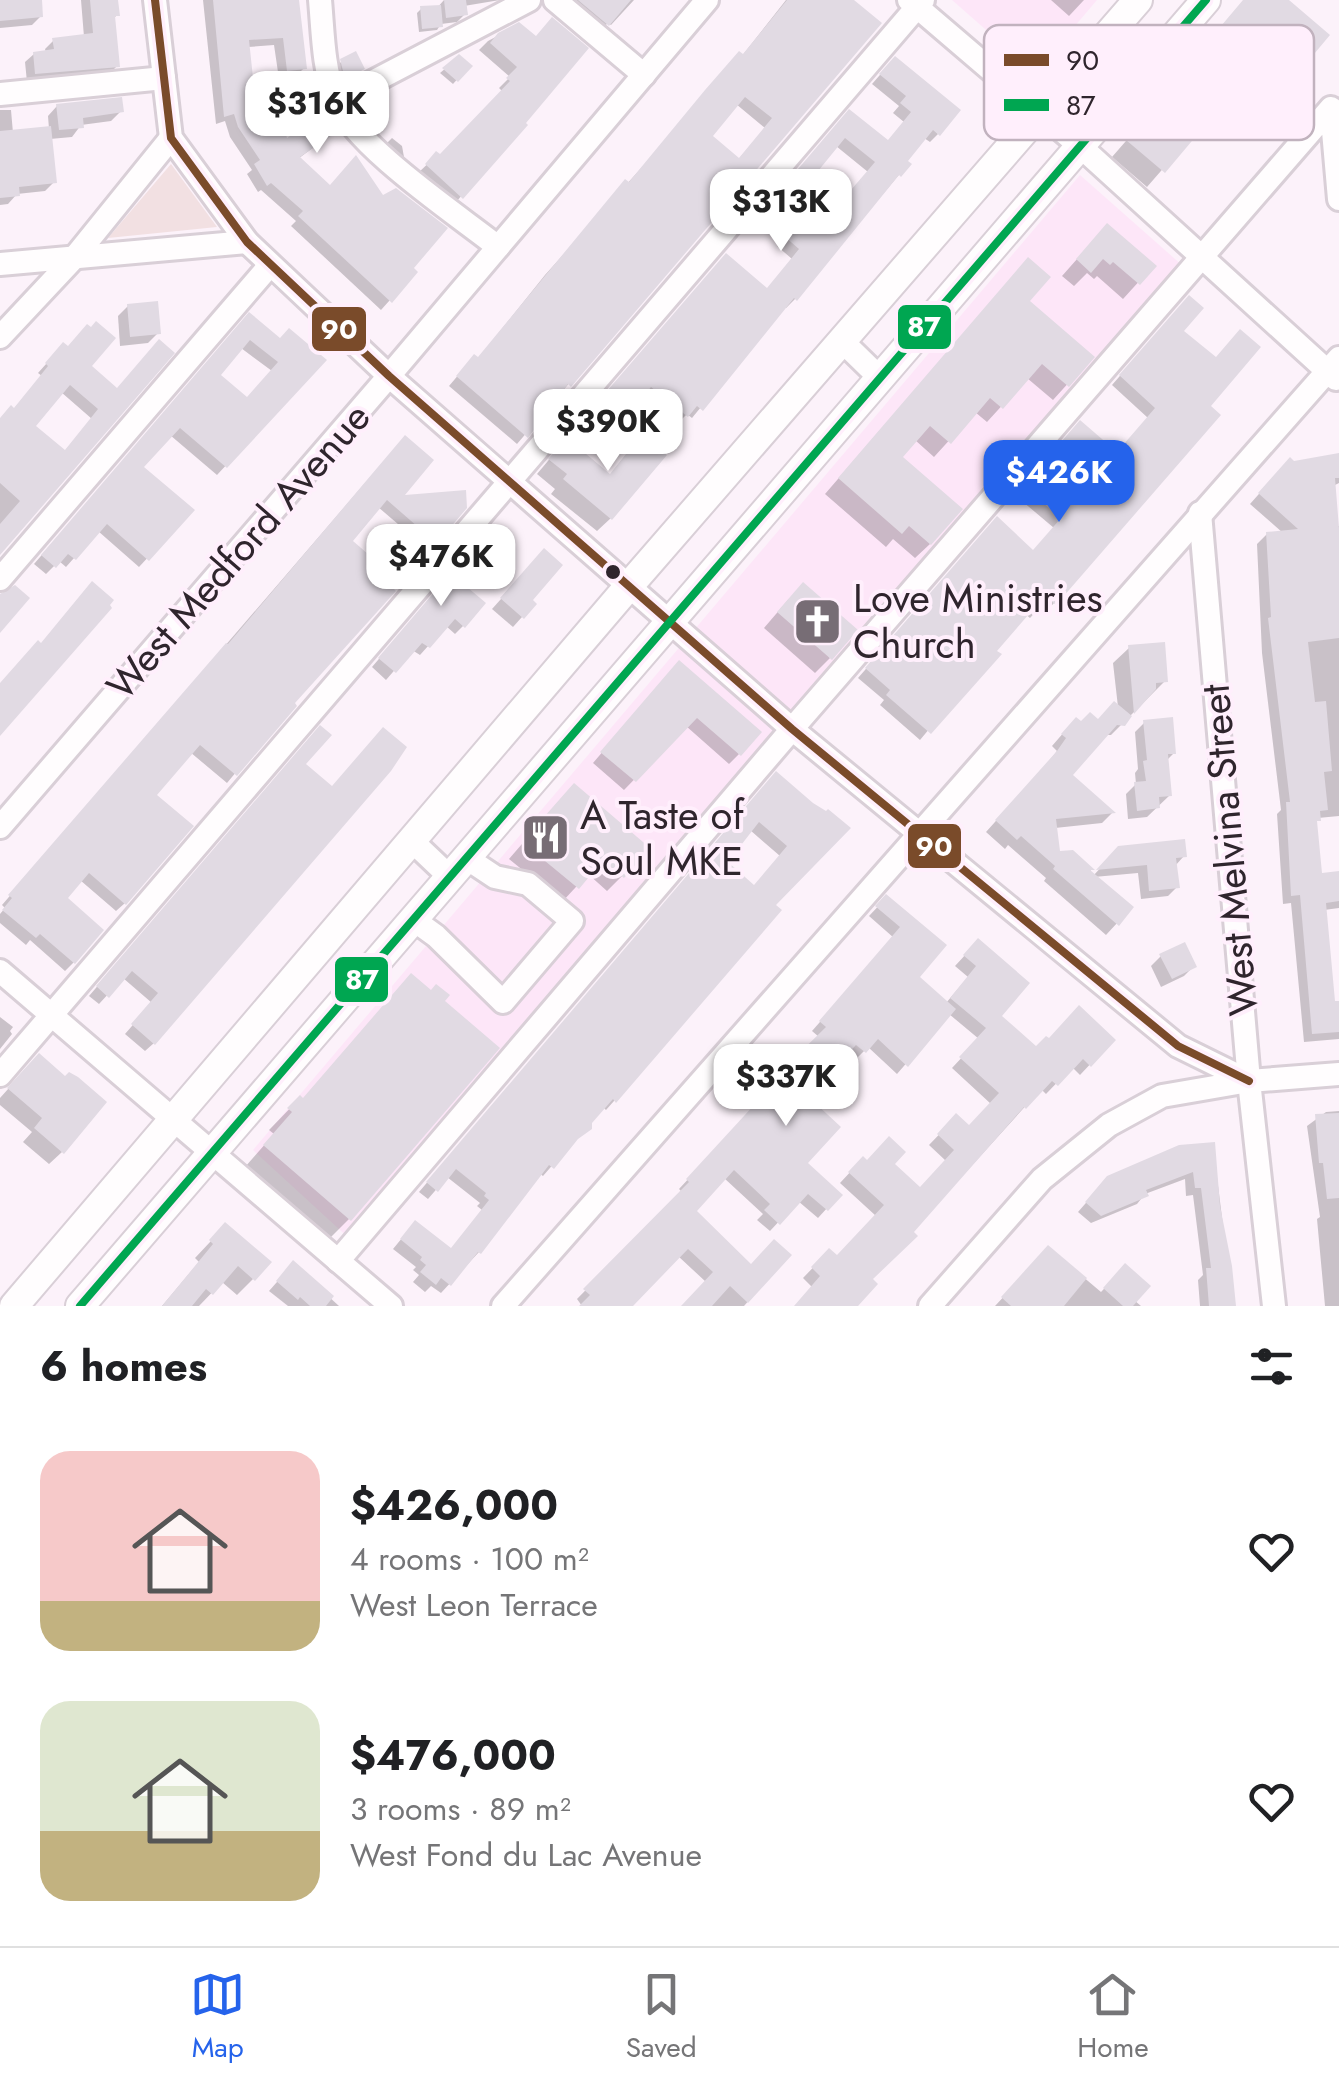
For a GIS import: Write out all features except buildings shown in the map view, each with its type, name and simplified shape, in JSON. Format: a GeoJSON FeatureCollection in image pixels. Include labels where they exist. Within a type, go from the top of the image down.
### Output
{"type":"FeatureCollection","features":[{"type":"Feature","properties":{"kind":"main road"},"geometry":{"type":"LineString","coordinates":[[1116,25],[1138,0]]}},
{"type":"Feature","properties":{"kind":"main road"},"geometry":{"type":"LineString","coordinates":[[1185,25],[1206,0]]}},
{"type":"Feature","properties":{"kind":"main road"},"geometry":{"type":"LineString","coordinates":[[14,1306],[1016,140]]}},
{"type":"Feature","properties":{"kind":"main road"},"geometry":{"type":"LineString","coordinates":[[80,1306],[1087,140]]}},
{"type":"Feature","properties":{"kind":"street"},"geometry":{"type":"LineString","coordinates":[[155,0],[171,138],[247,242],[270,265],[389,376],[792,728],[1178,1046],[1249,1081]]}},
{"type":"Feature","properties":{"kind":"street"},"geometry":{"type":"LineString","coordinates":[[320,0],[326,69],[336,102],[360,136],[498,246]]}},
{"type":"Feature","properties":{"kind":"street"},"geometry":{"type":"LineString","coordinates":[[336,102],[530,0]]}},
{"type":"Feature","properties":{"kind":"street"},"geometry":{"type":"LineString","coordinates":[[555,0],[644,74]]}},
{"type":"Feature","properties":{"kind":"street","name":"West Medford Avenue"},"geometry":{"type":"LineString","coordinates":[[0,827],[707,0]]}},
{"type":"Feature","properties":{"kind":"street"},"geometry":{"type":"LineString","coordinates":[[0,1075],[916,2],[984,62]]}},
{"type":"Feature","properties":{"kind":"street"},"geometry":{"type":"LineString","coordinates":[[0,94],[164,78]]}},
{"type":"Feature","properties":{"kind":"street"},"geometry":{"type":"LineString","coordinates":[[1314,127],[1331,108],[1339,199]]}},
{"type":"Feature","properties":{"kind":"street"},"geometry":{"type":"LineString","coordinates":[[0,337],[74,258],[171,138]]}},
{"type":"Feature","properties":{"kind":"street"},"geometry":{"type":"LineString","coordinates":[[503,1306],[1200,513],[1335,371],[1200,258],[1073,140]]}},
{"type":"Feature","properties":{"kind":"street"},"geometry":{"type":"LineString","coordinates":[[338,1260],[792,728],[1303,140]]}},
{"type":"Feature","properties":{"kind":"street"},"geometry":{"type":"LineString","coordinates":[[0,264],[247,242]]}},
{"type":"Feature","properties":{"kind":"street"},"geometry":{"type":"LineString","coordinates":[[0,579],[270,265]]}},
{"type":"Feature","properties":{"kind":"street"},"geometry":{"type":"LineString","coordinates":[[842,340],[881,379]]}},
{"type":"Feature","properties":{"kind":"street","name":"West Melvina Street"},"geometry":{"type":"LineString","coordinates":[[1200,513],[1249,1081],[1274,1306]]}},
{"type":"Feature","properties":{"kind":"street"},"geometry":{"type":"LineString","coordinates":[[411,840],[460,868],[528,884],[572,921],[503,1002],[436,936],[414,920]]}},
{"type":"Feature","properties":{"kind":"street"},"geometry":{"type":"LineString","coordinates":[[0,971],[391,1306]]}},
{"type":"Feature","properties":{"kind":"street"},"geometry":{"type":"LineString","coordinates":[[930,1306],[1042,1179],[1108,1125],[1162,1096],[1249,1081],[1339,1074]]}},
{"type":"Feature","properties":{"kind":"shaded area"},"geometry":{"type":"Polygon","coordinates":[[[952,0],[1097,0],[1076,25],[984,25],[984,28],[952,0]]]}},
{"type":"Feature","properties":{"kind":"shaded area"},"geometry":{"type":"Polygon","coordinates":[[[171,164],[217,227],[108,238],[171,164]]]}},
{"type":"Feature","properties":{"kind":"shaded area"},"geometry":{"type":"Polygon","coordinates":[[[1080,175],[1192,274],[352,1241],[253,1150],[1080,175]]]}},
{"type":"Feature","properties":{"kind":"transit line","name":"90"},"geometry":{"type":"LineString","coordinates":[[155,0],[171,138],[247,242],[389,376],[792,729],[1178,1046],[1249,1081]]}},
{"type":"Feature","properties":{"kind":"transit line","name":"87"},"geometry":{"type":"LineString","coordinates":[[1184,25],[1206,0]]}},
{"type":"Feature","properties":{"kind":"transit line","name":"87"},"geometry":{"type":"LineString","coordinates":[[80,1306],[1085,140]]}},
{"type":"Feature","properties":{"kind":"place","name":"Love Ministries Church"},"geometry":{"type":"Point","coordinates":[818,621]}},
{"type":"Feature","properties":{"kind":"place","name":"A Taste of Soul MKE"},"geometry":{"type":"Point","coordinates":[545,838]}}]}
